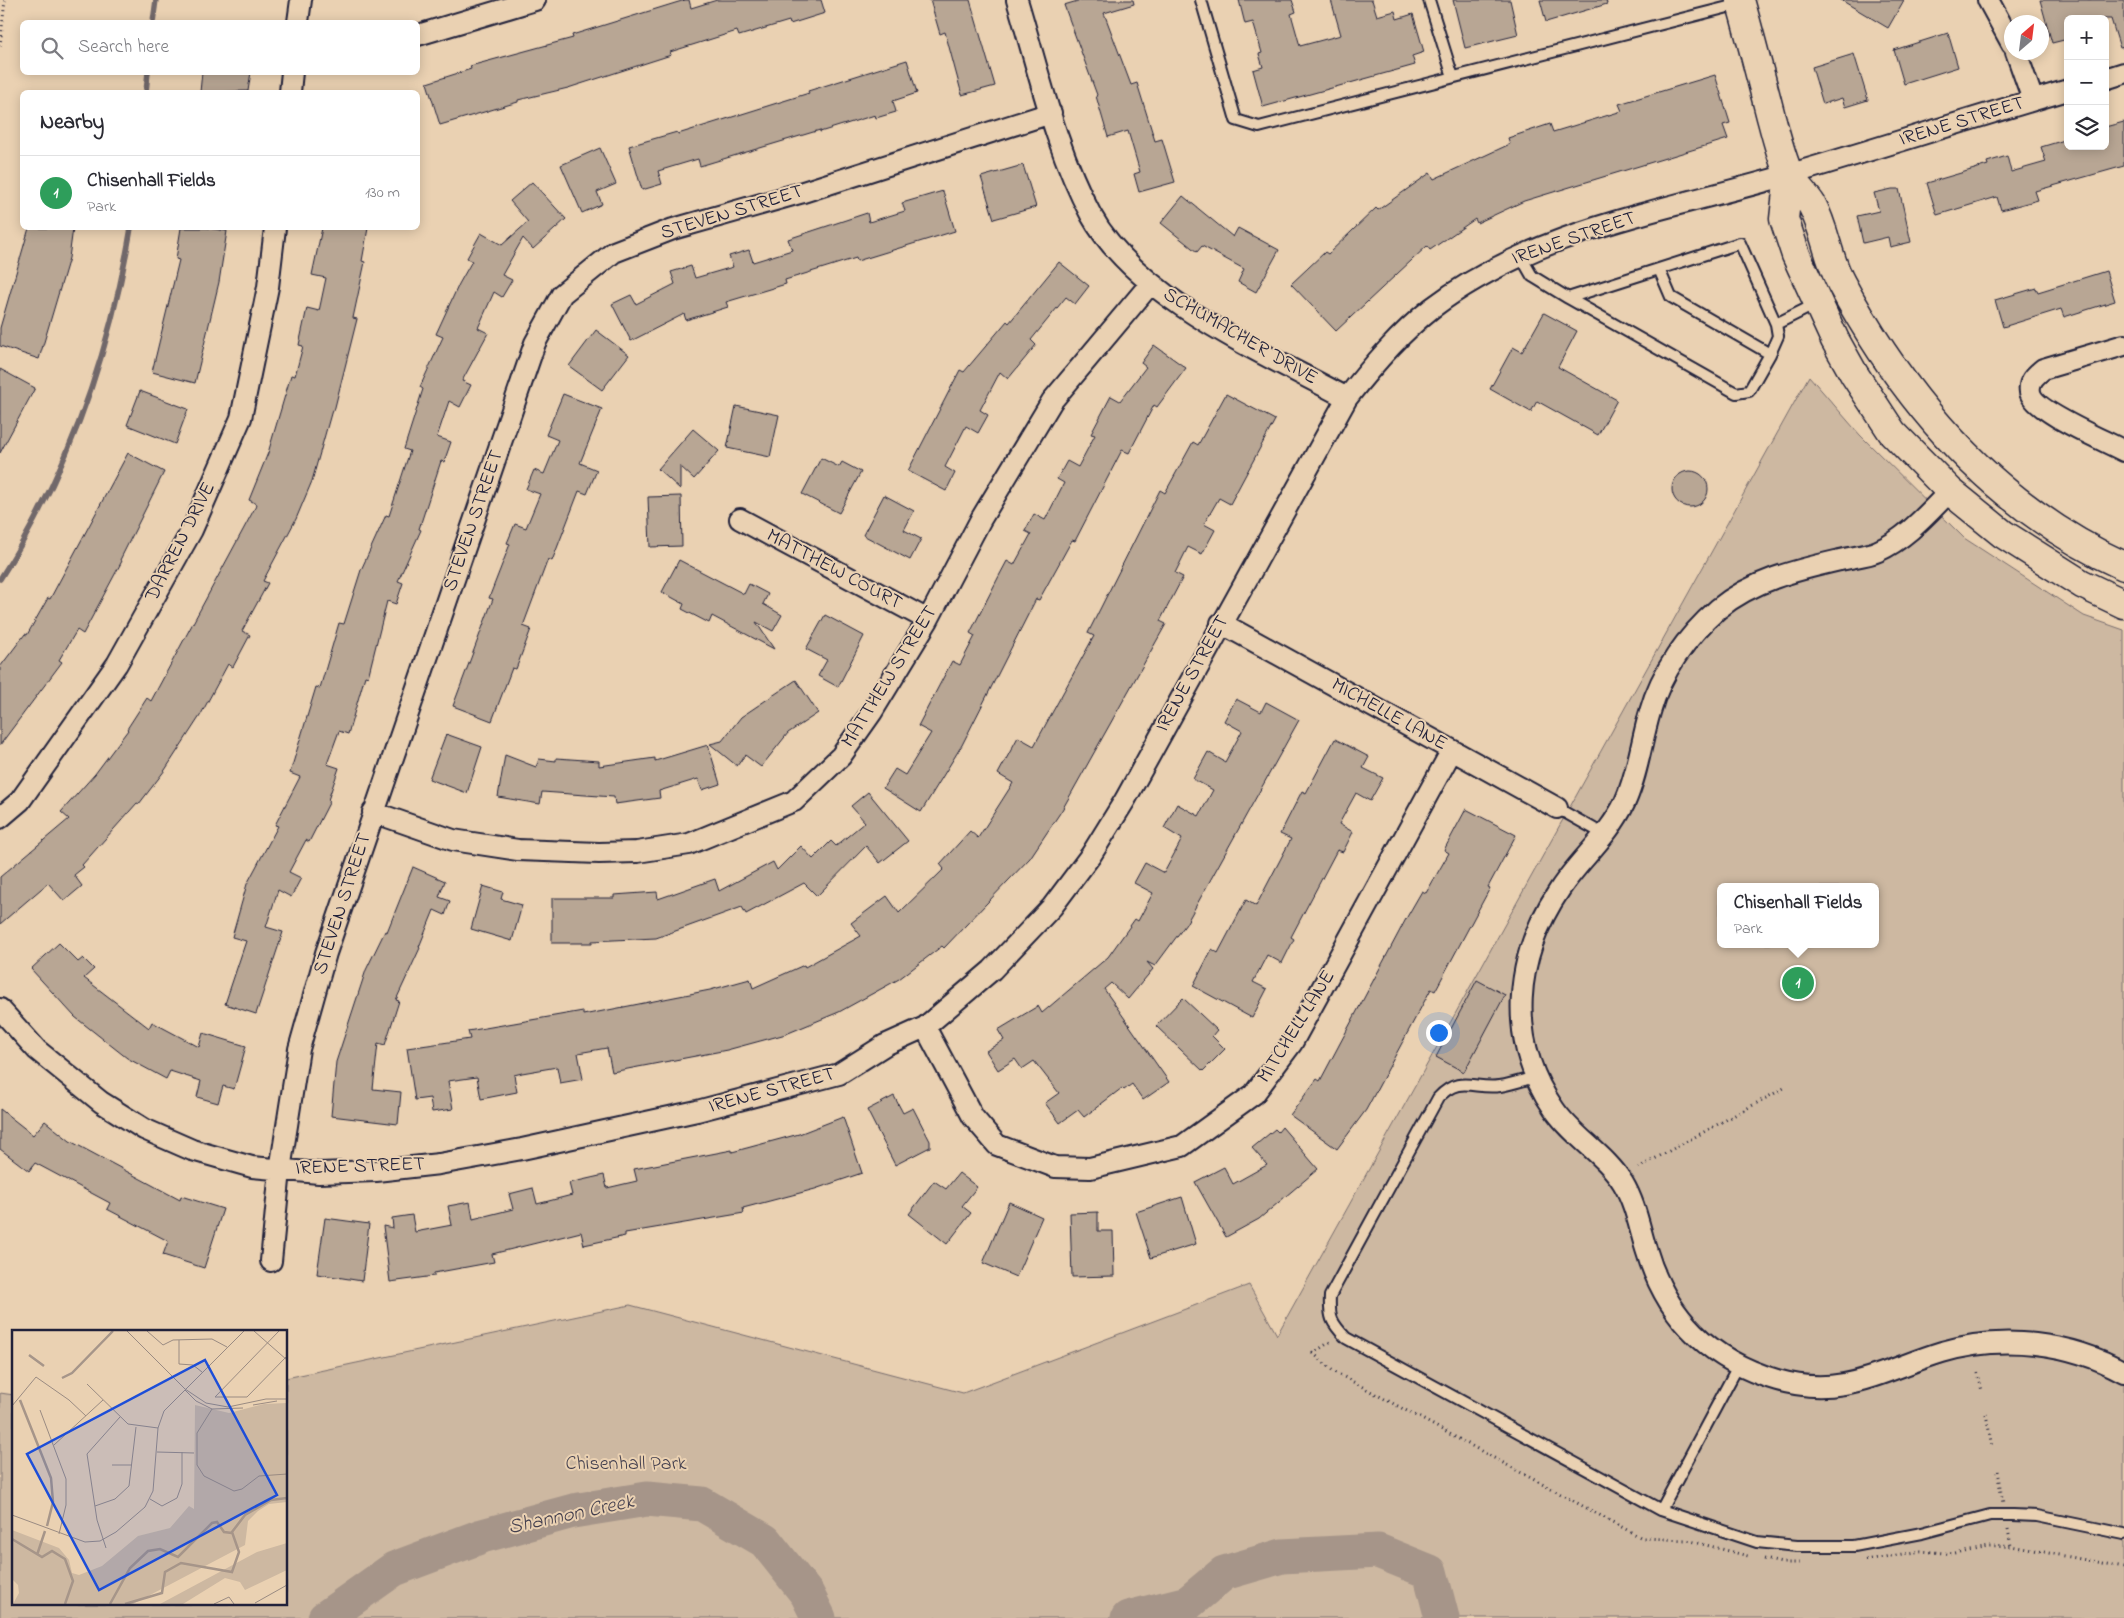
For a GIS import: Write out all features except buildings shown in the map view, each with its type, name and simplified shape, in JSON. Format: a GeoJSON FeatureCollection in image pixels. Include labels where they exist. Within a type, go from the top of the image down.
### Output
{"type":"FeatureCollection","features":[{"type":"Feature","properties":{"kind":"main road"},"geometry":{"type":"LineString","coordinates":[[1740,2],[1777,138],[1789,174],[1812,206],[1840,280],[1873,341],[1918,404],[1960,450],[2024,508],[2083,546],[2124,566]]}},
{"type":"Feature","properties":{"kind":"main road"},"geometry":{"type":"LineString","coordinates":[[1789,174],[1784,219],[1796,255],[1817,304],[1854,374],[1892,432],[1950,491],[2003,534],[2041,560],[2082,584],[2124,604]]}},
{"type":"Feature","properties":{"kind":"street"},"geometry":{"type":"LineString","coordinates":[[298,20],[301,0]]}},
{"type":"Feature","properties":{"kind":"street"},"geometry":{"type":"LineString","coordinates":[[420,34],[534,0]]}},
{"type":"Feature","properties":{"kind":"street","name":"SCHUMACHER DRIVE"},"geometry":{"type":"LineString","coordinates":[[1017,0],[1051,113],[1073,177],[1092,216],[1114,247],[1151,283],[1181,307],[1347,398]]}},
{"type":"Feature","properties":{"kind":"street"},"geometry":{"type":"LineString","coordinates":[[1988,0],[2004,29]]}},
{"type":"Feature","properties":{"kind":"street"},"geometry":{"type":"LineString","coordinates":[[2019,60],[2034,100]]}},
{"type":"Feature","properties":{"kind":"street"},"geometry":{"type":"LineString","coordinates":[[2109,78],[2124,73]]}},
{"type":"Feature","properties":{"kind":"street"},"geometry":{"type":"LineString","coordinates":[[290,90],[292,75]]}},
{"type":"Feature","properties":{"kind":"street","name":"IRENE STREET"},"geometry":{"type":"LineString","coordinates":[[0,1009],[37,1050],[101,1102],[144,1129],[192,1150],[252,1167],[280,1170],[320,1173],[376,1171],[439,1164],[697,1111],[839,1074],[885,1046],[925,1027],[992,970],[1052,907],[1125,800],[1221,623],[1347,398],[1391,345],[1432,309],[1468,284],[1520,255],[1566,237],[1789,174],[2064,91]]}},
{"type":"Feature","properties":{"kind":"street","name":"STEVEN STREET"},"geometry":{"type":"LineString","coordinates":[[271,1261],[280,1170],[299,1049],[326,952],[535,343],[562,294],[614,252],[673,229],[800,193],[1051,113]]}},
{"type":"Feature","properties":{"kind":"street","name":"DARREN DRIVE"},"geometry":{"type":"LineString","coordinates":[[0,818],[20,801],[117,664],[192,530],[241,418],[268,287],[274,230]]}},
{"type":"Feature","properties":{"kind":"street","name":"MATTHEW STREET"},"geometry":{"type":"LineString","coordinates":[[373,812],[453,840],[518,850],[599,853],[637,852],[689,844],[794,801],[841,756],[872,712],[928,620],[981,519],[1052,401],[1151,283]]}},
{"type":"Feature","properties":{"kind":"street"},"geometry":{"type":"LineString","coordinates":[[2124,345],[2043,369],[2030,384],[2030,392],[2038,404],[2124,451]]}},
{"type":"Feature","properties":{"kind":"street"},"geometry":{"type":"LineString","coordinates":[[1950,491],[1910,531],[1877,551],[1762,581],[1720,608],[1683,644],[1666,672],[1649,713],[1639,759],[1625,801],[1605,835],[1560,889],[1531,943],[1520,998],[1523,1032],[1535,1077],[1554,1109],[1569,1128],[1602,1158],[1623,1183],[1633,1201],[1652,1269],[1664,1294],[1680,1320],[1703,1343],[1738,1366],[1780,1381],[1832,1387],[1888,1374],[1946,1351],[1974,1345],[2023,1343],[2076,1351],[2105,1361],[2124,1372]]}},
{"type":"Feature","properties":{"kind":"street","name":"MATTHEW COURT"},"geometry":{"type":"LineString","coordinates":[[740,519],[928,620]]}},
{"type":"Feature","properties":{"kind":"street","name":"MICHELLE LANE"},"geometry":{"type":"LineString","coordinates":[[1221,623],[1557,808]]}},
{"type":"Feature","properties":{"kind":"street","name":"MITCHELL LANE"},"geometry":{"type":"LineString","coordinates":[[925,1027],[974,1117],[997,1145],[1055,1167],[1090,1168],[1182,1146],[1254,1094],[1292,1043],[1452,750]]}},
{"type":"Feature","properties":{"kind":"lane"},"geometry":{"type":"LineString","coordinates":[[1201,0],[1236,120],[1259,127],[1740,2]]}},
{"type":"Feature","properties":{"kind":"lane"},"geometry":{"type":"LineString","coordinates":[[1429,0],[1453,77]]}},
{"type":"Feature","properties":{"kind":"lane"},"geometry":{"type":"LineString","coordinates":[[1520,255],[1532,276],[1568,298],[1736,393],[1749,390],[1778,336],[1776,324],[1740,243],[1568,298]]}},
{"type":"Feature","properties":{"kind":"lane"},"geometry":{"type":"LineString","coordinates":[[1659,269],[1671,297],[1770,354]]}},
{"type":"Feature","properties":{"kind":"lane"},"geometry":{"type":"LineString","coordinates":[[1776,324],[1817,304]]}},
{"type":"Feature","properties":{"kind":"lane"},"geometry":{"type":"LineString","coordinates":[[1557,808],[1605,835]]}},
{"type":"Feature","properties":{"kind":"lane"},"geometry":{"type":"LineString","coordinates":[[1535,1077],[1499,1086],[1463,1084],[1448,1087],[1438,1098],[1330,1296],[1329,1314],[1334,1327],[1346,1338],[1660,1510],[1757,1542],[1797,1546],[1854,1546],[1922,1533],[1990,1515],[2013,1514],[2037,1516],[2124,1534]]}},
{"type":"Feature","properties":{"kind":"lane"},"geometry":{"type":"LineString","coordinates":[[1660,1510],[1738,1366]]}},
{"type":"Feature","properties":{"kind":"path"},"geometry":{"type":"LineString","coordinates":[[0,46],[5,0]]}},
{"type":"Feature","properties":{"kind":"path"},"geometry":{"type":"LineString","coordinates":[[1638,1168],[1786,1087]]}},
{"type":"Feature","properties":{"kind":"path"},"geometry":{"type":"LineString","coordinates":[[1330,1342],[1313,1353],[1333,1371],[1642,1538],[1687,1540],[1729,1552],[1782,1563],[1811,1563]]}},
{"type":"Feature","properties":{"kind":"path"},"geometry":{"type":"LineString","coordinates":[[1978,1373],[1982,1391]]}},
{"type":"Feature","properties":{"kind":"path"},"geometry":{"type":"LineString","coordinates":[[1986,1414],[1992,1446]]}},
{"type":"Feature","properties":{"kind":"path"},"geometry":{"type":"LineString","coordinates":[[1997,1471],[2003,1503]]}},
{"type":"Feature","properties":{"kind":"path"},"geometry":{"type":"LineString","coordinates":[[2007,1526],[2011,1546]]}},
{"type":"Feature","properties":{"kind":"path"},"geometry":{"type":"LineString","coordinates":[[1863,1560],[1921,1551],[1955,1554],[1988,1547],[2011,1546],[2124,1568]]}},
{"type":"Feature","properties":{"kind":"green space","name":"Chisenhall Park"},"geometry":{"type":"Polygon","coordinates":[[[1809,376],[1860,435],[1964,538],[2084,616],[2124,630],[2124,1618],[0,1618],[0,1393],[12,1395],[12,1606],[288,1606],[288,1378],[630,1305],[963,1393],[1249,1285],[1277,1335],[1809,376]]]}},
{"type":"Feature","properties":{"kind":"waterway"},"geometry":{"type":"LineString","coordinates":[[153,20],[156,0]]}},
{"type":"Feature","properties":{"kind":"waterway"},"geometry":{"type":"LineString","coordinates":[[146,90],[148,75]]}},
{"type":"Feature","properties":{"kind":"waterway"},"geometry":{"type":"LineString","coordinates":[[0,579],[25,538],[47,496],[84,410],[111,320],[131,230]]}},
{"type":"Feature","properties":{"kind":"waterway","name":"Shannon Creek"},"geometry":{"type":"LineString","coordinates":[[325,1618],[394,1569],[482,1536],[573,1511],[647,1499],[702,1504],[765,1541],[807,1594],[819,1618]]}},
{"type":"Feature","properties":{"kind":"waterway","name":"Shannon Creek"},"geometry":{"type":"LineString","coordinates":[[1128,1618],[1188,1603],[1224,1573],[1282,1556],[1378,1551],[1430,1572],[1442,1618]]}},
{"type":"Feature","properties":{"kind":"place","name":"Chisenhall Fields"},"geometry":{"type":"Point","coordinates":[1798,983]}}]}
